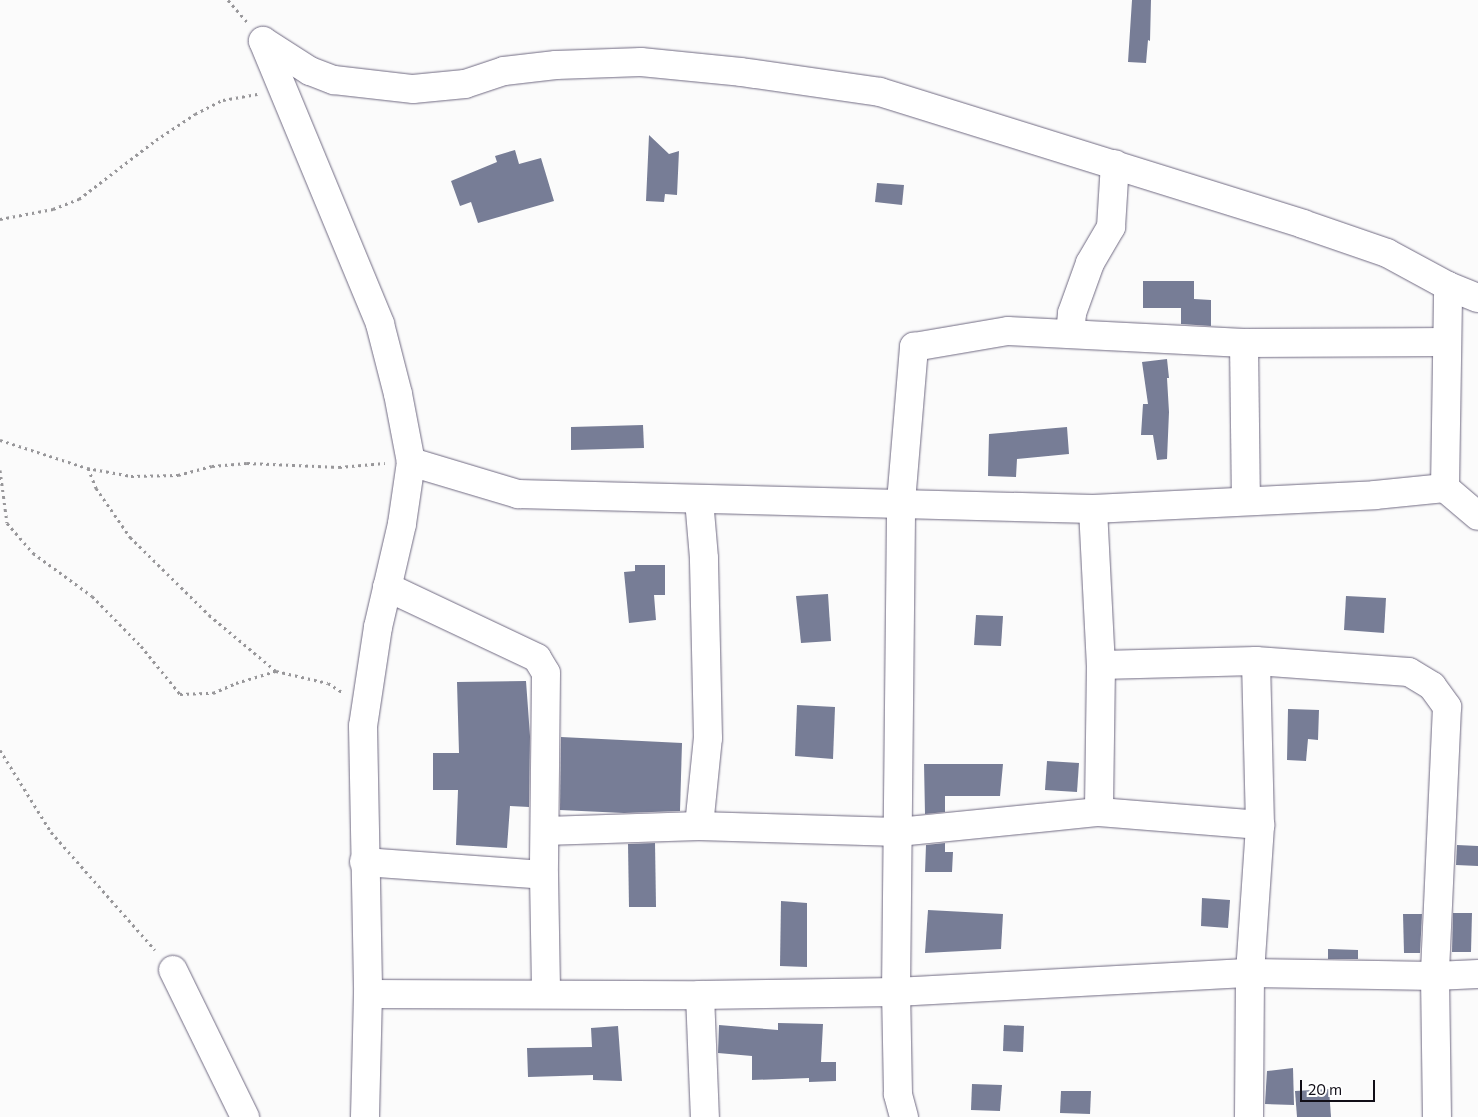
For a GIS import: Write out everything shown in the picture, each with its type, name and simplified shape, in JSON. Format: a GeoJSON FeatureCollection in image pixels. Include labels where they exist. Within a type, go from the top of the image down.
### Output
{"type":"FeatureCollection","features":[{"type":"Feature","properties":{"kind":"street"},"geometry":{"type":"LineString","coordinates":[[365,1117],[368,994],[364,862],[363,726],[378,627],[402,524],[411,462],[398,394],[380,324],[287,94],[263,41],[310,71],[334,80],[413,89],[464,84],[504,72],[548,66],[641,62],[741,72],[880,92],[1115,164],[1387,253],[1448,286],[1478,298]]}},
{"type":"Feature","properties":{"kind":"street"},"geometry":{"type":"LineString","coordinates":[[1070,333],[1072,313],[1090,263],[1111,228],[1115,164]]}},
{"type":"Feature","properties":{"kind":"street"},"geometry":{"type":"LineString","coordinates":[[1445,488],[1448,286]]}},
{"type":"Feature","properties":{"kind":"street"},"geometry":{"type":"LineString","coordinates":[[904,1117],[898,1094],[896,992],[901,502],[914,348],[1008,331],[1244,343],[1446,342]]}},
{"type":"Feature","properties":{"kind":"street"},"geometry":{"type":"LineString","coordinates":[[1244,343],[1246,500]]}},
{"type":"Feature","properties":{"kind":"street"},"geometry":{"type":"LineString","coordinates":[[411,462],[518,494],[699,500],[901,502],[1094,508],[1375,495],[1445,488],[1478,516]]}},
{"type":"Feature","properties":{"kind":"street"},"geometry":{"type":"LineString","coordinates":[[699,500],[704,558],[708,738],[699,826]]}},
{"type":"Feature","properties":{"kind":"street"},"geometry":{"type":"LineString","coordinates":[[1094,508],[1101,665],[1099,812]]}},
{"type":"Feature","properties":{"kind":"street"},"geometry":{"type":"LineString","coordinates":[[387,587],[537,658],[546,673],[544,875],[546,994]]}},
{"type":"Feature","properties":{"kind":"street"},"geometry":{"type":"LineString","coordinates":[[1101,665],[1256,661],[1409,672],[1432,686],[1447,707],[1435,976],[1437,1117]]}},
{"type":"Feature","properties":{"kind":"street"},"geometry":{"type":"LineString","coordinates":[[1249,1117],[1250,973],[1260,825],[1256,661]]}},
{"type":"Feature","properties":{"kind":"street"},"geometry":{"type":"LineString","coordinates":[[545,831],[699,826],[898,832],[1099,812],[1260,825]]}},
{"type":"Feature","properties":{"kind":"street"},"geometry":{"type":"LineString","coordinates":[[364,862],[544,875]]}},
{"type":"Feature","properties":{"kind":"street"},"geometry":{"type":"LineString","coordinates":[[173,970],[245,1117]]}},
{"type":"Feature","properties":{"kind":"street"},"geometry":{"type":"LineString","coordinates":[[368,994],[700,995],[896,992],[1250,973],[1435,976],[1478,974]]}},
{"type":"Feature","properties":{"kind":"street"},"geometry":{"type":"LineString","coordinates":[[700,995],[705,1117]]}},
{"type":"Feature","properties":{"kind":"path"},"geometry":{"type":"LineString","coordinates":[[0,219],[53,209],[79,199],[156,140],[196,114],[223,100],[251,93],[287,94]]}},
{"type":"Feature","properties":{"kind":"path"},"geometry":{"type":"LineString","coordinates":[[0,440],[87,468],[131,476],[178,475],[212,466],[247,463],[339,467],[411,462]]}},
{"type":"Feature","properties":{"kind":"path"},"geometry":{"type":"LineString","coordinates":[[87,468],[96,488],[130,537],[209,615],[276,671],[328,683],[346,695],[363,726]]}},
{"type":"Feature","properties":{"kind":"path"},"geometry":{"type":"LineString","coordinates":[[0,470],[6,523],[33,553],[92,596],[141,646],[180,694],[212,693],[236,683],[276,671]]}},
{"type":"Feature","properties":{"kind":"path"},"geometry":{"type":"LineString","coordinates":[[0,750],[51,832],[173,970]]}},
{"type":"Feature","properties":{"kind":"building"},"geometry":{"type":"Polygon","coordinates":[[[1132,0],[1151,0],[1150,41],[1148,40],[1146,63],[1128,62],[1132,0]]]}},
{"type":"Feature","properties":{"kind":"building"},"geometry":{"type":"Polygon","coordinates":[[[649,135],[669,154],[679,151],[677,195],[665,194],[664,202],[646,201],[649,135]]]}},
{"type":"Feature","properties":{"kind":"building"},"geometry":{"type":"Polygon","coordinates":[[[515,150],[519,164],[541,158],[554,201],[478,223],[471,202],[460,206],[451,181],[497,162],[495,156],[515,150]]]}},
{"type":"Feature","properties":{"kind":"building"},"geometry":{"type":"Polygon","coordinates":[[[877,183],[904,185],[902,205],[875,202],[877,183]]]}},
{"type":"Feature","properties":{"kind":"building"},"geometry":{"type":"Polygon","coordinates":[[[1143,281],[1194,281],[1194,299],[1211,300],[1211,326],[1181,324],[1181,308],[1143,308],[1143,281]]]}},
{"type":"Feature","properties":{"kind":"building"},"geometry":{"type":"Polygon","coordinates":[[[1167,359],[1169,412],[1167,459],[1157,460],[1153,435],[1141,435],[1143,404],[1148,404],[1142,362],[1167,359]]]}},
{"type":"Feature","properties":{"kind":"building"},"geometry":{"type":"Polygon","coordinates":[[[643,425],[644,448],[571,450],[571,427],[643,425]]]}},
{"type":"Feature","properties":{"kind":"building"},"geometry":{"type":"Polygon","coordinates":[[[1067,427],[1069,454],[1017,459],[1016,477],[988,476],[989,434],[1067,427]]]}},
{"type":"Feature","properties":{"kind":"building"},"geometry":{"type":"Polygon","coordinates":[[[635,565],[665,565],[665,595],[654,595],[656,620],[629,623],[624,572],[635,571],[635,565]]]}},
{"type":"Feature","properties":{"kind":"building"},"geometry":{"type":"Polygon","coordinates":[[[828,594],[831,641],[801,643],[796,596],[828,594]]]}},
{"type":"Feature","properties":{"kind":"building"},"geometry":{"type":"Polygon","coordinates":[[[1346,596],[1386,598],[1384,633],[1344,630],[1346,596]]]}},
{"type":"Feature","properties":{"kind":"building"},"geometry":{"type":"Polygon","coordinates":[[[976,615],[1003,616],[1001,646],[974,645],[976,615]]]}},
{"type":"Feature","properties":{"kind":"building"},"geometry":{"type":"Polygon","coordinates":[[[526,681],[530,736],[529,807],[510,806],[507,848],[456,845],[458,790],[433,790],[433,753],[459,753],[457,682],[526,681]]]}},
{"type":"Feature","properties":{"kind":"building"},"geometry":{"type":"Polygon","coordinates":[[[797,705],[835,707],[833,759],[795,756],[797,705]]]}},
{"type":"Feature","properties":{"kind":"building"},"geometry":{"type":"Polygon","coordinates":[[[1288,709],[1319,710],[1318,740],[1308,739],[1306,761],[1287,760],[1288,709]]]}},
{"type":"Feature","properties":{"kind":"building"},"geometry":{"type":"Polygon","coordinates":[[[561,737],[682,743],[680,811],[624,813],[560,810],[561,737]]]}},
{"type":"Feature","properties":{"kind":"building"},"geometry":{"type":"Polygon","coordinates":[[[1047,761],[1079,763],[1077,792],[1045,790],[1047,761]]]}},
{"type":"Feature","properties":{"kind":"building"},"geometry":{"type":"Polygon","coordinates":[[[924,764],[1003,764],[1000,796],[945,796],[945,812],[925,814],[924,764]]]}},
{"type":"Feature","properties":{"kind":"building"},"geometry":{"type":"Polygon","coordinates":[[[655,843],[656,907],[629,907],[628,844],[655,843]]]}},
{"type":"Feature","properties":{"kind":"building"},"geometry":{"type":"Polygon","coordinates":[[[945,843],[945,852],[953,852],[952,872],[925,872],[926,845],[945,843]]]}},
{"type":"Feature","properties":{"kind":"building"},"geometry":{"type":"Polygon","coordinates":[[[1457,845],[1478,846],[1478,866],[1456,865],[1457,845]]]}},
{"type":"Feature","properties":{"kind":"building"},"geometry":{"type":"Polygon","coordinates":[[[1202,898],[1230,900],[1228,928],[1201,926],[1202,898]]]}},
{"type":"Feature","properties":{"kind":"building"},"geometry":{"type":"Polygon","coordinates":[[[781,901],[807,903],[807,967],[780,966],[781,901]]]}},
{"type":"Feature","properties":{"kind":"building"},"geometry":{"type":"Polygon","coordinates":[[[928,910],[1003,914],[1001,949],[925,953],[928,910]]]}},
{"type":"Feature","properties":{"kind":"building"},"geometry":{"type":"Polygon","coordinates":[[[1453,913],[1472,913],[1471,952],[1452,952],[1453,913]]]}},
{"type":"Feature","properties":{"kind":"building"},"geometry":{"type":"Polygon","coordinates":[[[1403,914],[1422,914],[1420,953],[1404,953],[1403,914]]]}},
{"type":"Feature","properties":{"kind":"building"},"geometry":{"type":"Polygon","coordinates":[[[1328,949],[1358,950],[1358,959],[1328,959],[1328,949]]]}},
{"type":"Feature","properties":{"kind":"building"},"geometry":{"type":"Polygon","coordinates":[[[778,1023],[823,1024],[821,1062],[836,1062],[836,1081],[809,1082],[809,1078],[752,1080],[752,1056],[718,1053],[719,1025],[778,1030],[778,1023]]]}},
{"type":"Feature","properties":{"kind":"building"},"geometry":{"type":"Polygon","coordinates":[[[1004,1025],[1024,1026],[1023,1052],[1003,1051],[1004,1025]]]}},
{"type":"Feature","properties":{"kind":"building"},"geometry":{"type":"Polygon","coordinates":[[[618,1026],[622,1081],[593,1080],[593,1075],[528,1077],[527,1048],[592,1047],[591,1028],[618,1026]]]}},
{"type":"Feature","properties":{"kind":"building"},"geometry":{"type":"Polygon","coordinates":[[[1293,1068],[1294,1105],[1265,1104],[1267,1071],[1293,1068]]]}},
{"type":"Feature","properties":{"kind":"building"},"geometry":{"type":"Polygon","coordinates":[[[972,1084],[1002,1085],[1000,1111],[971,1110],[972,1084]]]}},
{"type":"Feature","properties":{"kind":"building"},"geometry":{"type":"Polygon","coordinates":[[[1329,1089],[1331,1117],[1297,1117],[1295,1091],[1329,1089]]]}},
{"type":"Feature","properties":{"kind":"building"},"geometry":{"type":"Polygon","coordinates":[[[1061,1091],[1091,1091],[1090,1114],[1060,1113],[1061,1091]]]}}]}
